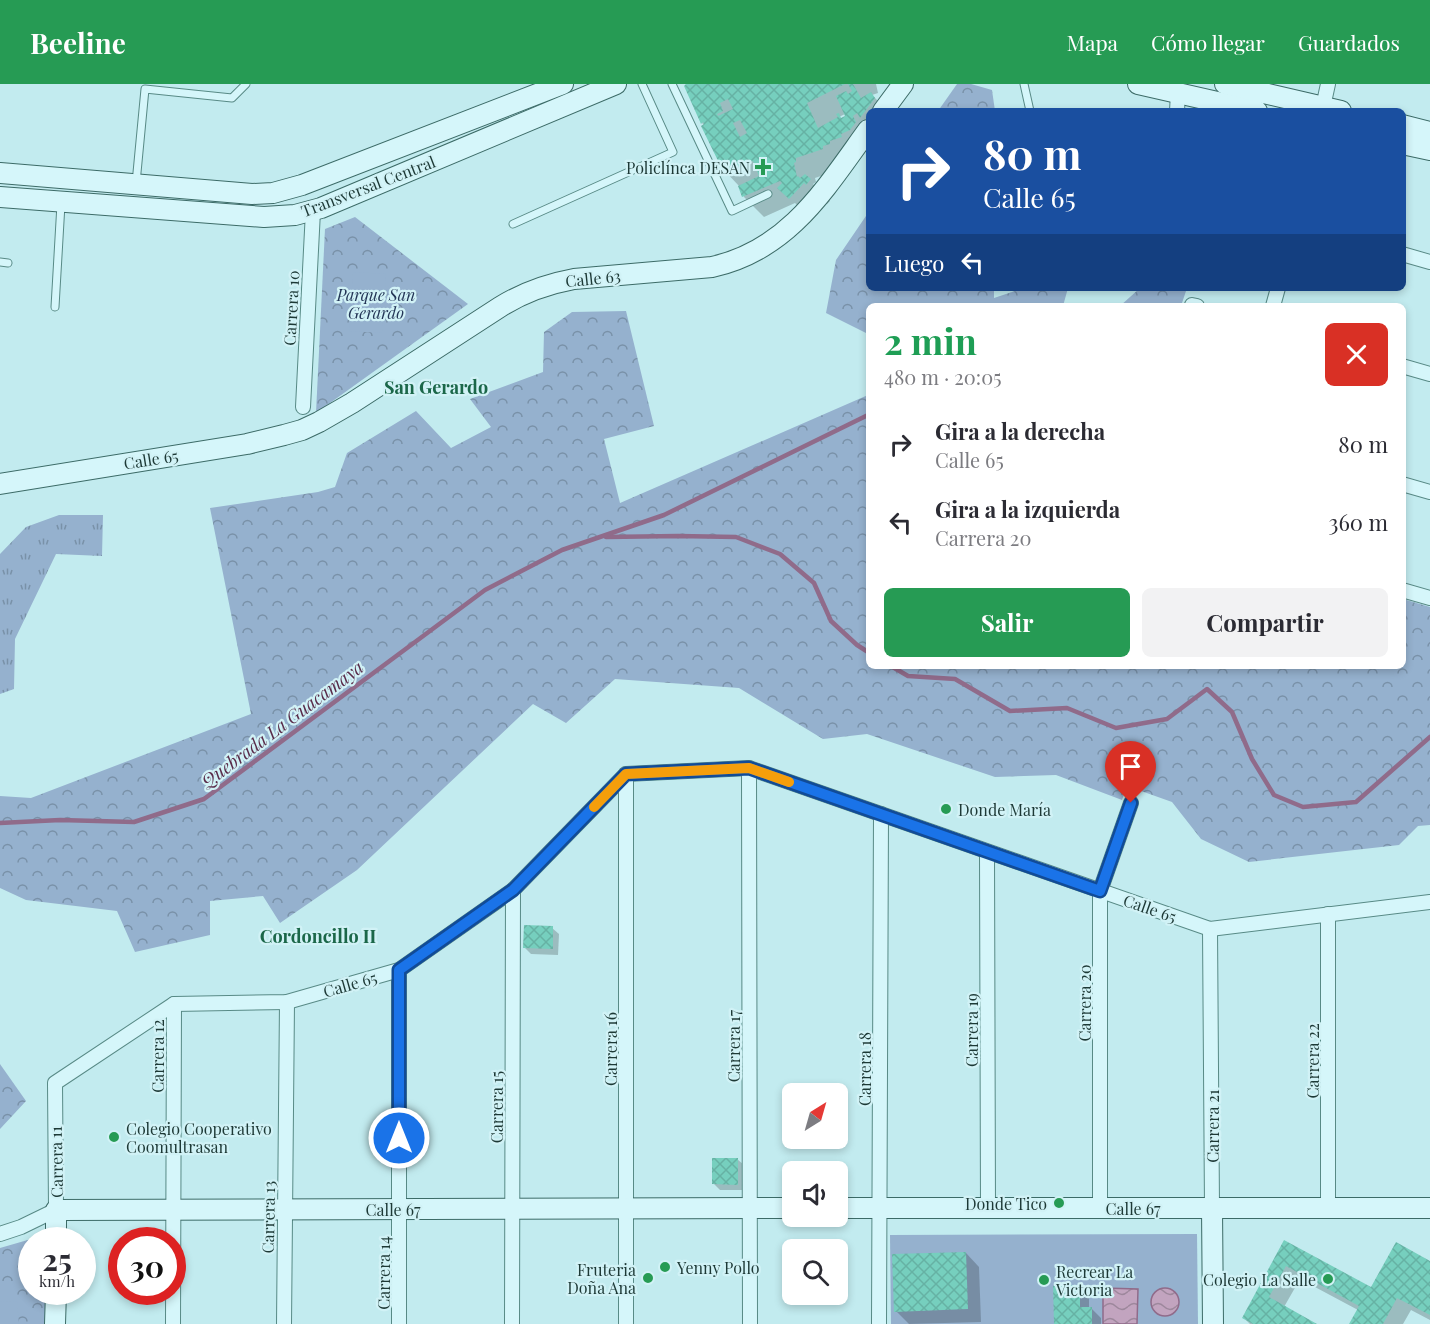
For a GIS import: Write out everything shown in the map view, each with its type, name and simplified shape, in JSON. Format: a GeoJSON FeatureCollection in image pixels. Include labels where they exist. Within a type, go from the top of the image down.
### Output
{"type":"FeatureCollection","features":[{"type":"Feature","properties":{"kind":"street","name":"Transversal Central"},"geometry":{"type":"LineString","coordinates":[[0,174],[252,194],[273,193],[302,185],[525,92],[565,84]]}},
{"type":"Feature","properties":{"kind":"street"},"geometry":{"type":"LineString","coordinates":[[565,84],[589,92]]}},
{"type":"Feature","properties":{"kind":"street","name":"Transversal Central"},"geometry":{"type":"LineString","coordinates":[[0,197],[283,217],[313,211],[589,92],[616,84]]}},
{"type":"Feature","properties":{"kind":"street"},"geometry":{"type":"LineString","coordinates":[[885,108],[903,84]]}},
{"type":"Feature","properties":{"kind":"street"},"geometry":{"type":"LineString","coordinates":[[1138,84],[1178,96],[1241,108]]}},
{"type":"Feature","properties":{"kind":"street"},"geometry":{"type":"LineString","coordinates":[[1225,84],[1328,108]]}},
{"type":"Feature","properties":{"kind":"street"},"geometry":{"type":"LineString","coordinates":[[1328,84],[1332,108]]}},
{"type":"Feature","properties":{"kind":"street"},"geometry":{"type":"LineString","coordinates":[[1406,126],[1430,132]]}},
{"type":"Feature","properties":{"kind":"street","name":"Calle 63"},"geometry":{"type":"LineString","coordinates":[[302,430],[352,403],[515,297],[532,289],[574,279],[712,267],[750,255],[768,244],[804,213],[866,133]]}},
{"type":"Feature","properties":{"kind":"street"},"geometry":{"type":"LineString","coordinates":[[1406,145],[1430,150]]}},
{"type":"Feature","properties":{"kind":"street","name":"Carrera 10"},"geometry":{"type":"LineString","coordinates":[[303,407],[313,211]]}},
{"type":"Feature","properties":{"kind":"street"},"geometry":{"type":"LineString","coordinates":[[1406,255],[1430,262]]}},
{"type":"Feature","properties":{"kind":"street"},"geometry":{"type":"LineString","coordinates":[[1406,367],[1430,374]]}},
{"type":"Feature","properties":{"kind":"street","name":"Calle 65"},"geometry":{"type":"LineString","coordinates":[[0,484],[247,444],[302,430]]}},
{"type":"Feature","properties":{"kind":"street"},"geometry":{"type":"LineString","coordinates":[[1406,485],[1430,492]]}},
{"type":"Feature","properties":{"kind":"street"},"geometry":{"type":"LineString","coordinates":[[1406,591],[1430,598]]}},
{"type":"Feature","properties":{"kind":"street","name":"Calle 65"},"geometry":{"type":"LineString","coordinates":[[174,1004],[287,1002],[399,970],[513,890],[626,774],[749,768],[1210,929],[1430,902]]}},
{"type":"Feature","properties":{"kind":"street","name":"Carrera 17"},"geometry":{"type":"LineString","coordinates":[[749,768],[750,1324]]}},
{"type":"Feature","properties":{"kind":"street","name":"Carrera 16"},"geometry":{"type":"LineString","coordinates":[[626,774],[627,1324]]}},
{"type":"Feature","properties":{"kind":"street","name":"Carrera 20"},"geometry":{"type":"LineString","coordinates":[[1100,1208],[1100,891],[1131,803]]}},
{"type":"Feature","properties":{"kind":"street","name":"Carrera 18"},"geometry":{"type":"LineString","coordinates":[[879,1324],[881,814]]}},
{"type":"Feature","properties":{"kind":"street","name":"Carrera 19"},"geometry":{"type":"LineString","coordinates":[[987,852],[988,1208]]}},
{"type":"Feature","properties":{"kind":"street","name":"Carrera 15"},"geometry":{"type":"LineString","coordinates":[[512,1324],[513,890]]}},
{"type":"Feature","properties":{"kind":"street","name":"Carrera 22"},"geometry":{"type":"LineString","coordinates":[[1328,914],[1328,1208]]}},
{"type":"Feature","properties":{"kind":"street","name":"Carrera 21"},"geometry":{"type":"LineString","coordinates":[[1210,929],[1213,1324]]}},
{"type":"Feature","properties":{"kind":"street","name":"Carrera 14"},"geometry":{"type":"LineString","coordinates":[[399,970],[399,1324]]}},
{"type":"Feature","properties":{"kind":"street","name":"Carrera 13"},"geometry":{"type":"LineString","coordinates":[[284,1324],[287,1002]]}},
{"type":"Feature","properties":{"kind":"street","name":"Carrera 11"},"geometry":{"type":"LineString","coordinates":[[56,1227],[55,1083],[174,1004]]}},
{"type":"Feature","properties":{"kind":"street","name":"Carrera 12"},"geometry":{"type":"LineString","coordinates":[[173,1324],[174,1004]]}},
{"type":"Feature","properties":{"kind":"street","name":"Calle 67"},"geometry":{"type":"LineString","coordinates":[[0,1234],[21,1227],[56,1210],[782,1208]]}},
{"type":"Feature","properties":{"kind":"street","name":"Calle 67"},"geometry":{"type":"LineString","coordinates":[[848,1208],[1430,1208]]}},
{"type":"Feature","properties":{"kind":"street"},"geometry":{"type":"LineString","coordinates":[[55,1324],[56,1305]]}},
{"type":"Feature","properties":{"kind":"lane"},"geometry":{"type":"LineString","coordinates":[[136,184],[145,89],[232,98],[246,84]]}},
{"type":"Feature","properties":{"kind":"lane"},"geometry":{"type":"LineString","coordinates":[[513,224],[673,152],[642,84]]}},
{"type":"Feature","properties":{"kind":"lane"},"geometry":{"type":"LineString","coordinates":[[672,84],[732,211],[768,194]]}},
{"type":"Feature","properties":{"kind":"lane"},"geometry":{"type":"LineString","coordinates":[[1024,84],[1029,108]]}},
{"type":"Feature","properties":{"kind":"lane"},"geometry":{"type":"LineString","coordinates":[[55,307],[61,201]]}},
{"type":"Feature","properties":{"kind":"green space"},"geometry":{"type":"Polygon","coordinates":[[[957,84],[971,84],[992,90],[995,108],[940,108],[957,84]]]}},
{"type":"Feature","properties":{"kind":"green space"},"geometry":{"type":"Polygon","coordinates":[[[866,216],[866,291],[994,291],[994,298],[1015,291],[1067,291],[1064,303],[866,303],[866,333],[826,313],[836,260],[866,216]]]}},
{"type":"Feature","properties":{"kind":"green space","name":"Parque San Gerardo"},"geometry":{"type":"Polygon","coordinates":[[[355,217],[468,304],[316,413],[325,229],[355,217]]]}},
{"type":"Feature","properties":{"kind":"green space"},"geometry":{"type":"Polygon","coordinates":[[[353,272],[386,274],[382,333],[349,331],[353,272]]]}},
{"type":"Feature","properties":{"kind":"green space"},"geometry":{"type":"Polygon","coordinates":[[[1137,291],[1186,291],[1182,303],[1123,303],[1137,291]]]}},
{"type":"Feature","properties":{"kind":"green space"},"geometry":{"type":"Polygon","coordinates":[[[626,311],[654,426],[604,439],[620,503],[866,396],[866,669],[1406,669],[1406,600],[1430,607],[1430,825],[1418,826],[1399,845],[1249,862],[1201,839],[1172,802],[1127,786],[1122,800],[1056,775],[995,777],[867,734],[823,739],[739,688],[615,679],[566,723],[533,704],[357,870],[280,923],[263,896],[210,901],[210,935],[135,952],[117,911],[26,900],[0,888],[0,796],[31,798],[251,714],[210,508],[318,492],[335,487],[347,453],[416,411],[451,448],[491,427],[470,399],[543,372],[544,332],[572,312],[626,311]]]}},
{"type":"Feature","properties":{"kind":"green space"},"geometry":{"type":"Polygon","coordinates":[[[59,515],[103,515],[102,556],[56,554],[15,639],[14,689],[0,694],[0,554],[26,527],[59,515]]]}},
{"type":"Feature","properties":{"kind":"green space"},"geometry":{"type":"Polygon","coordinates":[[[0,1064],[26,1101],[0,1129],[0,1064]]]}},
{"type":"Feature","properties":{"kind":"green space","name":"Recrear La Victoria"},"geometry":{"type":"Polygon","coordinates":[[[1197,1234],[1198,1324],[891,1324],[890,1235],[1197,1234]]]}},
{"type":"Feature","properties":{"kind":"green space"},"geometry":{"type":"Polygon","coordinates":[[[18,1243],[18,1305],[45,1305],[45,1324],[0,1324],[0,1248],[18,1243]]]}},
{"type":"Feature","properties":{"kind":"green space"},"geometry":{"type":"Polygon","coordinates":[[[17,1301],[19,1324],[0,1324],[0,1302],[17,1301]]]}},
{"type":"Feature","properties":{"kind":"water"},"geometry":{"type":"Polygon","coordinates":[[[1103,1288],[1138,1289],[1137,1324],[1103,1324],[1103,1288]]]}},
{"type":"Feature","properties":{"kind":"water"},"geometry":{"type":"Polygon","coordinates":[[[1165,1288],[1175,1292],[1179,1302],[1175,1312],[1165,1316],[1155,1312],[1151,1302],[1155,1292],[1165,1288]]]}},
{"type":"Feature","properties":{"kind":"building","name":"Policlínca DESAN"},"geometry":{"type":"Polygon","coordinates":[[[686,84],[845,84],[807,103],[818,128],[838,117],[836,114],[839,113],[841,118],[845,116],[836,96],[852,91],[848,84],[853,84],[861,98],[871,92],[875,98],[860,118],[857,113],[853,116],[856,122],[850,130],[841,134],[842,137],[830,141],[830,144],[823,146],[823,149],[796,158],[794,163],[797,177],[800,178],[805,174],[811,179],[789,199],[777,188],[782,183],[780,181],[742,197],[738,186],[759,176],[753,161],[727,172],[723,171],[701,126],[703,122],[701,124],[684,86],[686,84]],[[728,99],[720,103],[723,111],[717,114],[718,116],[733,109],[728,99]],[[740,120],[733,123],[740,137],[747,133],[740,120]]]}},
{"type":"Feature","properties":{"kind":"building"},"geometry":{"type":"Polygon","coordinates":[[[524,925],[553,926],[553,949],[523,948],[524,925]]]}},
{"type":"Feature","properties":{"kind":"building"},"geometry":{"type":"Polygon","coordinates":[[[712,1158],[738,1158],[738,1185],[712,1184],[712,1158]]]}},
{"type":"Feature","properties":{"kind":"building"},"geometry":{"type":"Polygon","coordinates":[[[1284,1240],[1371,1287],[1396,1242],[1430,1261],[1430,1315],[1397,1298],[1383,1324],[1349,1324],[1359,1306],[1286,1266],[1269,1297],[1317,1324],[1253,1324],[1242,1318],[1284,1240]]]}},
{"type":"Feature","properties":{"kind":"building"},"geometry":{"type":"Polygon","coordinates":[[[966,1252],[968,1309],[894,1312],[892,1254],[966,1252]]]}},
{"type":"Feature","properties":{"kind":"building"},"geometry":{"type":"Polygon","coordinates":[[[1080,1285],[1080,1307],[1092,1307],[1092,1324],[1054,1324],[1053,1286],[1080,1285]]]}},
{"type":"Feature","properties":{"kind":"waterway","name":"Quebrada La Guacamaya"},"geometry":{"type":"LineString","coordinates":[[0,823],[60,820],[134,822],[204,799],[485,590],[562,550],[664,515],[866,416]]}},
{"type":"Feature","properties":{"kind":"waterway"},"geometry":{"type":"LineString","coordinates":[[606,537],[736,537],[780,554],[814,583],[831,621],[866,651]]}},
{"type":"Feature","properties":{"kind":"waterway"},"geometry":{"type":"LineString","coordinates":[[896,669],[908,676],[955,679],[1010,711],[1067,708],[1116,728],[1167,719],[1207,689],[1232,712],[1252,759],[1274,795],[1303,807],[1356,802],[1430,737]]}},
{"type":"Feature","properties":{"kind":"slow traffic"},"geometry":{"type":"LineString","coordinates":[[594,807],[626,774],[749,768],[789,782]]}},
{"type":"Feature","properties":{"kind":"place","name":"Policlínca DESAN"},"geometry":{"type":"Point","coordinates":[763,167]}},
{"type":"Feature","properties":{"kind":"place","name":"Donde María"},"geometry":{"type":"Point","coordinates":[946,809]}},
{"type":"Feature","properties":{"kind":"place","name":"Colegio Cooperativo Coomultrasan"},"geometry":{"type":"Point","coordinates":[114,1137]}},
{"type":"Feature","properties":{"kind":"place","name":"Donde Tico"},"geometry":{"type":"Point","coordinates":[1059,1203]}},
{"type":"Feature","properties":{"kind":"place","name":"Yenny Pollo"},"geometry":{"type":"Point","coordinates":[665,1267]}},
{"type":"Feature","properties":{"kind":"place","name":"Fruteria Doña Ana"},"geometry":{"type":"Point","coordinates":[648,1278]}},
{"type":"Feature","properties":{"kind":"place","name":"Colegio La Salle"},"geometry":{"type":"Point","coordinates":[1328,1279]}},
{"type":"Feature","properties":{"kind":"place","name":"Recrear La Victoria"},"geometry":{"type":"Point","coordinates":[1044,1280]}},
{"type":"Feature","properties":{"kind":"district","name":"San Gerardo"},"geometry":{"type":"Point","coordinates":[436,387]}},
{"type":"Feature","properties":{"kind":"district","name":"Cordoncillo II"},"geometry":{"type":"Point","coordinates":[318,936]}},
{"type":"Feature","properties":{"kind":"route"},"geometry":{"type":"LineString","coordinates":[[399,1138],[399,970],[513,890],[626,774],[749,768],[1100,891],[1131,803]]}}]}
